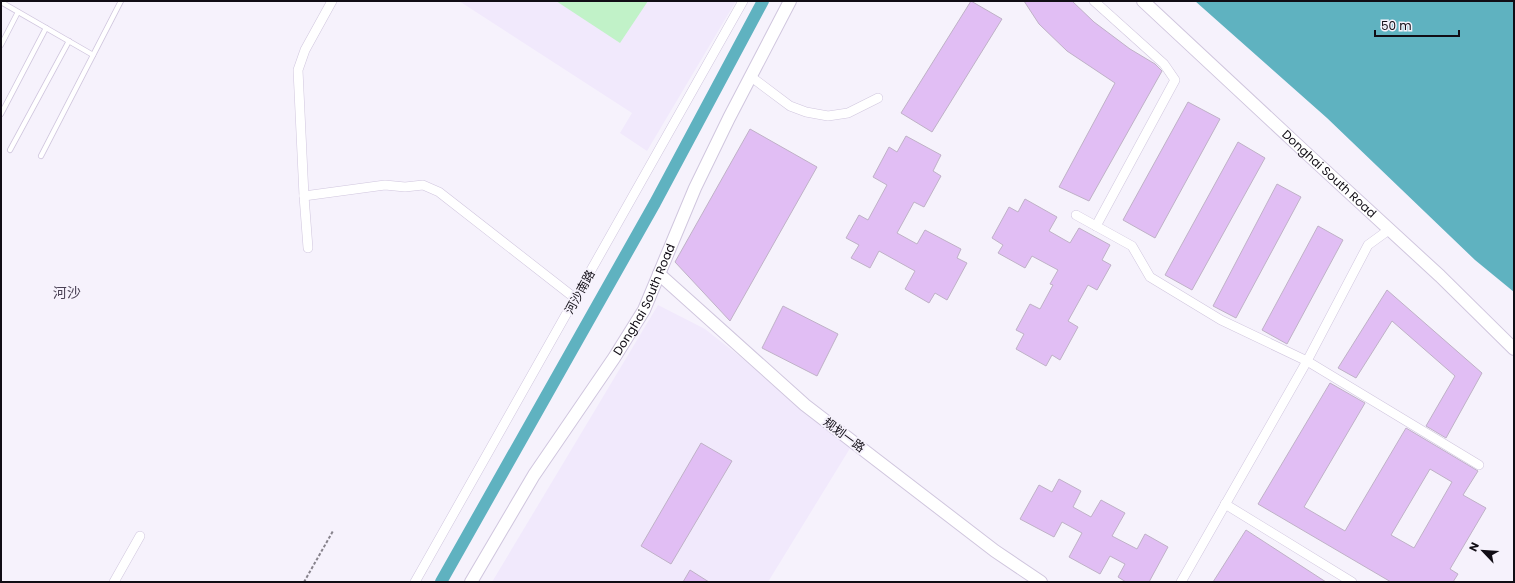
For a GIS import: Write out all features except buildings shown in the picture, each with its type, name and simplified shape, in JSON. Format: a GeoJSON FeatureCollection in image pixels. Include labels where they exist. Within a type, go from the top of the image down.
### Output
{"type":"FeatureCollection","features":[{"type":"Feature","properties":{"kind":"street"},"geometry":{"type":"LineString","coordinates":[[308,248],[298,70],[306,50],[332,1]]}},
{"type":"Feature","properties":{"kind":"street","name":"河沙南路"},"geometry":{"type":"LineString","coordinates":[[415,582],[743,1]]}},
{"type":"Feature","properties":{"kind":"street","name":"Donghai South Road"},"geometry":{"type":"LineString","coordinates":[[471,582],[534,475],[630,334],[644,310],[695,188],[750,76],[790,1]]}},
{"type":"Feature","properties":{"kind":"street"},"geometry":{"type":"LineString","coordinates":[[1094,1],[1164,64],[1175,80],[1096,226]]}},
{"type":"Feature","properties":{"kind":"street","name":"Donghai South Road"},"geometry":{"type":"LineString","coordinates":[[1143,1],[1390,229],[1514,349]]}},
{"type":"Feature","properties":{"kind":"street"},"geometry":{"type":"LineString","coordinates":[[750,76],[790,106],[806,112],[828,116],[848,113],[878,98]]}},
{"type":"Feature","properties":{"kind":"street"},"geometry":{"type":"LineString","coordinates":[[304,196],[385,185],[405,187],[423,186],[439,192],[576,299]]}},
{"type":"Feature","properties":{"kind":"street"},"geometry":{"type":"LineString","coordinates":[[1076,215],[1132,246],[1150,277],[1221,320],[1308,361],[1480,465]]}},
{"type":"Feature","properties":{"kind":"street"},"geometry":{"type":"LineString","coordinates":[[1181,582],[1308,361],[1368,245],[1390,229]]}},
{"type":"Feature","properties":{"kind":"street","name":"规划一路"},"geometry":{"type":"LineString","coordinates":[[659,274],[805,405],[995,551],[1040,582]]}},
{"type":"Feature","properties":{"kind":"street"},"geometry":{"type":"LineString","coordinates":[[1225,504],[1352,582]]}},
{"type":"Feature","properties":{"kind":"street"},"geometry":{"type":"LineString","coordinates":[[114,582],[140,536]]}},
{"type":"Feature","properties":{"kind":"lane"},"geometry":{"type":"LineString","coordinates":[[41,156],[121,1]]}},
{"type":"Feature","properties":{"kind":"lane"},"geometry":{"type":"LineString","coordinates":[[1,2],[93,55]]}},
{"type":"Feature","properties":{"kind":"lane"},"geometry":{"type":"LineString","coordinates":[[1,45],[18,12]]}},
{"type":"Feature","properties":{"kind":"lane"},"geometry":{"type":"LineString","coordinates":[[1,114],[46,28]]}},
{"type":"Feature","properties":{"kind":"lane"},"geometry":{"type":"LineString","coordinates":[[10,150],[69,41]]}},
{"type":"Feature","properties":{"kind":"path"},"geometry":{"type":"LineString","coordinates":[[304,582],[333,531]]}},
{"type":"Feature","properties":{"kind":"shaded area"},"geometry":{"type":"Polygon","coordinates":[[[459,1],[736,1],[647,151],[620,133],[632,113],[459,1]]]}},
{"type":"Feature","properties":{"kind":"shaded area"},"geometry":{"type":"Polygon","coordinates":[[[658,305],[705,329],[852,445],[768,582],[492,582],[658,305]]]}},
{"type":"Feature","properties":{"kind":"green space"},"geometry":{"type":"Polygon","coordinates":[[[556,1],[648,1],[620,43],[556,1]]]}},
{"type":"Feature","properties":{"kind":"water"},"geometry":{"type":"Polygon","coordinates":[[[1195,1],[1514,1],[1514,292],[1475,260],[1327,118],[1195,1]]]}},
{"type":"Feature","properties":{"kind":"waterway"},"geometry":{"type":"LineString","coordinates":[[441,582],[655,203],[763,1]]}},
{"type":"Feature","properties":{"kind":"district","name":"河沙"},"geometry":{"type":"Point","coordinates":[67,293]}}]}
